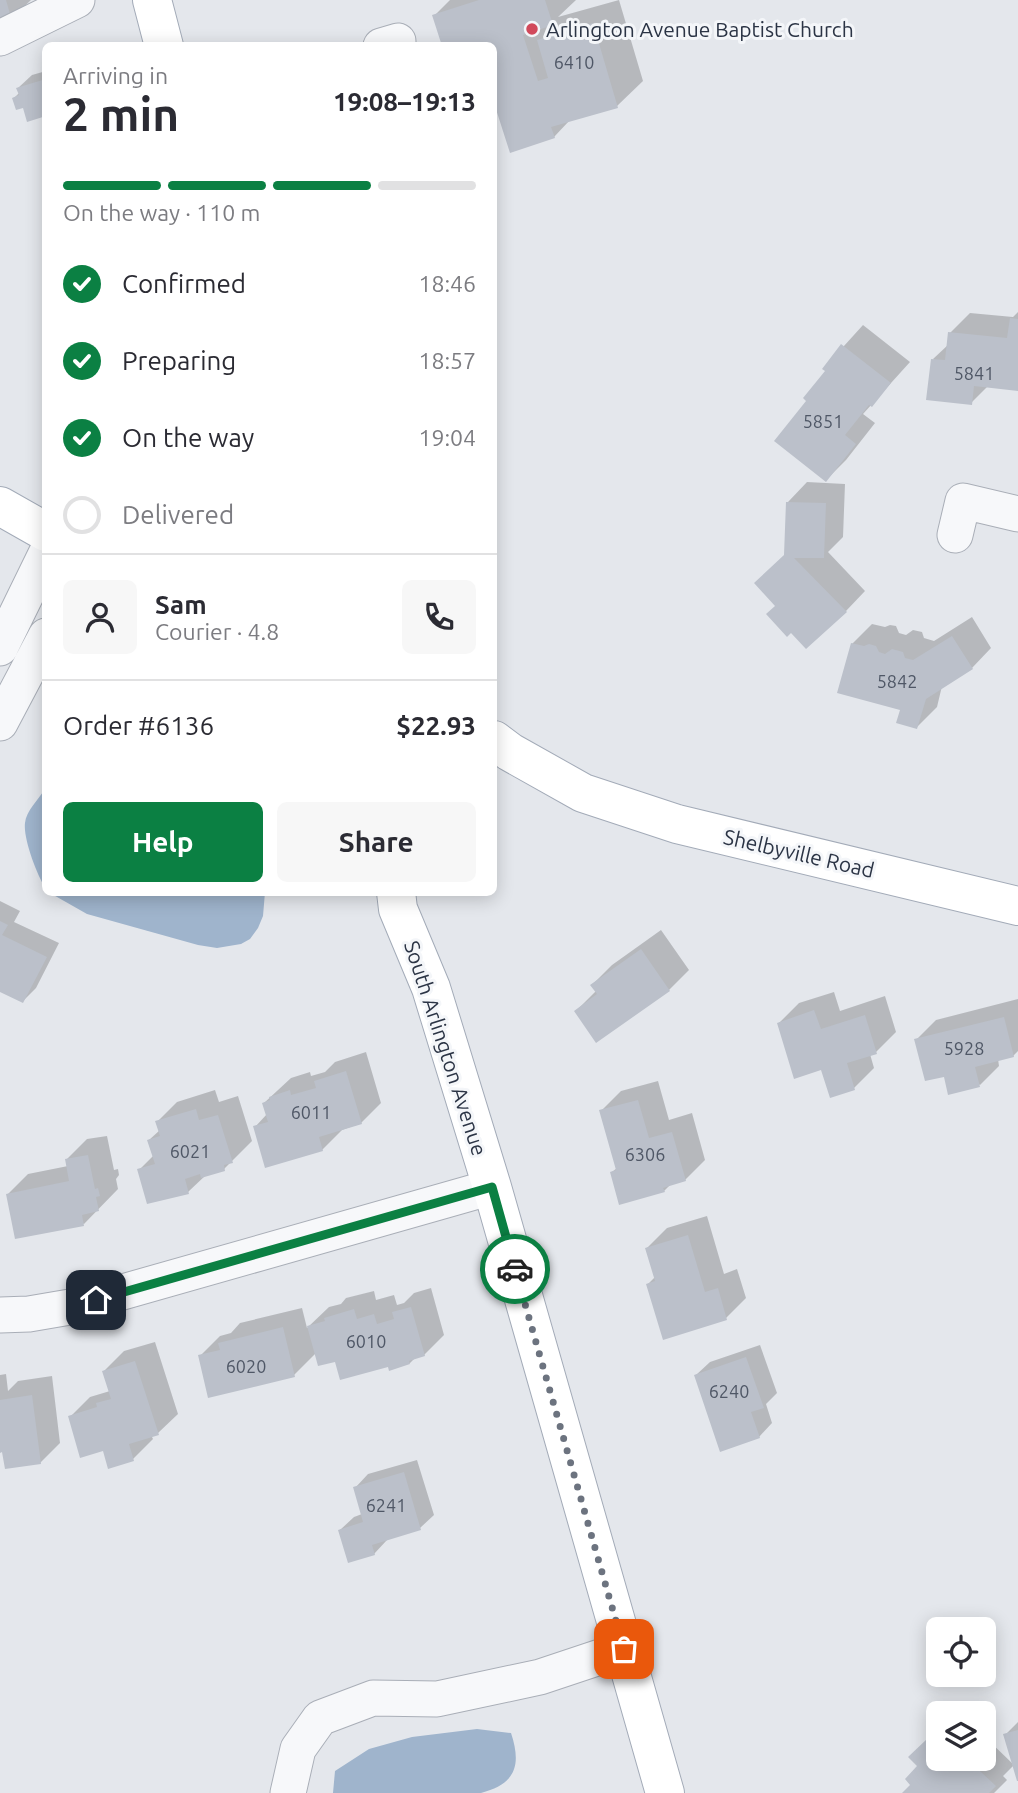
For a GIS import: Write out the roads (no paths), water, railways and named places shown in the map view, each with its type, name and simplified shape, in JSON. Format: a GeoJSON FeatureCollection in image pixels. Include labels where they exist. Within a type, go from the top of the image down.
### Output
{"type":"FeatureCollection","features":[{"type":"Feature","properties":{"kind":"main road"},"geometry":{"type":"LineString","coordinates":[[152,0],[163,42]]}},
{"type":"Feature","properties":{"kind":"main road"},"geometry":{"type":"LineString","coordinates":[[0,506],[42,530]]}},
{"type":"Feature","properties":{"kind":"main road"},"geometry":{"type":"LineString","coordinates":[[497,742],[583,793]]}},
{"type":"Feature","properties":{"kind":"main road"},"geometry":{"type":"LineString","coordinates":[[497,775],[522,785],[583,793]]}},
{"type":"Feature","properties":{"kind":"main road","name":"Shelbyville Road"},"geometry":{"type":"LineString","coordinates":[[583,793],[677,824],[1018,906]]}},
{"type":"Feature","properties":{"kind":"main road","name":"South Arlington Avenue"},"geometry":{"type":"LineString","coordinates":[[390,898],[416,948],[492,1187],[665,1793]]}},
{"type":"Feature","properties":{"kind":"street"},"geometry":{"type":"LineString","coordinates":[[0,38],[77,0]]}},
{"type":"Feature","properties":{"kind":"street"},"geometry":{"type":"LineString","coordinates":[[955,535],[963,501],[1018,514]]}},
{"type":"Feature","properties":{"kind":"street"},"geometry":{"type":"LineString","coordinates":[[0,649],[42,562]]}},
{"type":"Feature","properties":{"kind":"street"},"geometry":{"type":"LineString","coordinates":[[0,723],[42,644]]}},
{"type":"Feature","properties":{"kind":"street"},"geometry":{"type":"LineString","coordinates":[[0,1315],[29,1314],[70,1307],[492,1187]]}},
{"type":"Feature","properties":{"kind":"street"},"geometry":{"type":"LineString","coordinates":[[288,1793],[298,1748],[320,1718],[373,1698],[437,1699],[540,1677],[624,1649]]}},
{"type":"Feature","properties":{"kind":"water"},"geometry":{"type":"Polygon","coordinates":[[[42,793],[42,881],[31,856],[25,830],[25,823],[42,793]]]}},
{"type":"Feature","properties":{"kind":"water"},"geometry":{"type":"Polygon","coordinates":[[[55,896],[265,896],[263,916],[250,939],[241,944],[217,948],[87,914],[55,896]]]}},
{"type":"Feature","properties":{"kind":"water"},"geometry":{"type":"Polygon","coordinates":[[[477,1729],[511,1733],[516,1755],[513,1772],[493,1789],[481,1793],[333,1793],[335,1771],[369,1749],[412,1737],[477,1729]]]}},
{"type":"Feature","properties":{"kind":"place","name":"Arlington Avenue Baptist Church"},"geometry":{"type":"Point","coordinates":[532,29]}}]}
